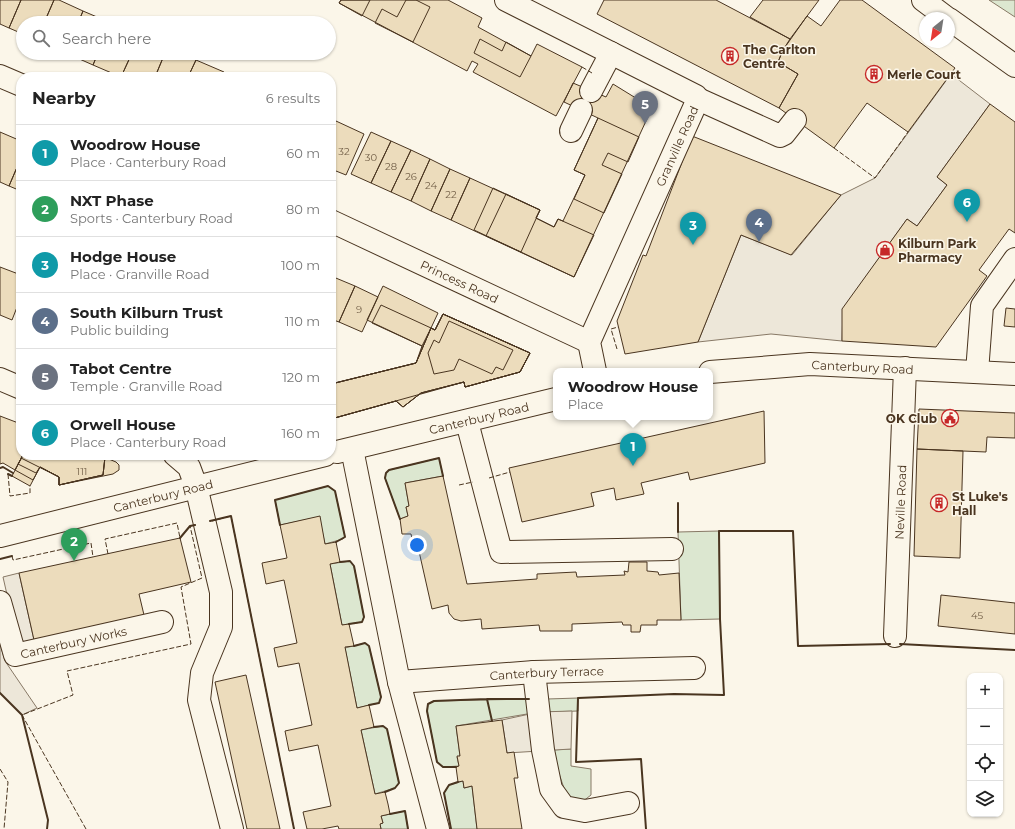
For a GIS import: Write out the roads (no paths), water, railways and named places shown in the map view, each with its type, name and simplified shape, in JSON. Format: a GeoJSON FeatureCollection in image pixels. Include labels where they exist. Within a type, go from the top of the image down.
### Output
{"type":"FeatureCollection","features":[{"type":"Feature","properties":{"kind":"street","name":"Granville Road"},"geometry":{"type":"LineString","coordinates":[[506,0],[696,96],[698,99],[589,342]]}},
{"type":"Feature","properties":{"kind":"street"},"geometry":{"type":"LineString","coordinates":[[923,0],[939,12]]}},
{"type":"Feature","properties":{"kind":"street"},"geometry":{"type":"LineString","coordinates":[[955,24],[1015,66]]}},
{"type":"Feature","properties":{"kind":"street"},"geometry":{"type":"LineString","coordinates":[[591,91],[611,53]]}},
{"type":"Feature","properties":{"kind":"street"},"geometry":{"type":"LineString","coordinates":[[0,76],[16,83]]}},
{"type":"Feature","properties":{"kind":"street"},"geometry":{"type":"LineString","coordinates":[[698,99],[780,136],[784,134],[794,120]]}},
{"type":"Feature","properties":{"kind":"street"},"geometry":{"type":"LineString","coordinates":[[571,131],[582,110]]}},
{"type":"Feature","properties":{"kind":"street","name":"Princess Road"},"geometry":{"type":"LineString","coordinates":[[336,223],[589,342]]}},
{"type":"Feature","properties":{"kind":"street"},"geometry":{"type":"LineString","coordinates":[[977,372],[982,306],[1015,259]]}},
{"type":"Feature","properties":{"kind":"street"},"geometry":{"type":"LineString","coordinates":[[589,342],[593,368]]}},
{"type":"Feature","properties":{"kind":"street","name":"Canterbury Road"},"geometry":{"type":"LineString","coordinates":[[713,372],[810,364],[1015,374]]}},
{"type":"Feature","properties":{"kind":"street","name":"Neville Road"},"geometry":{"type":"LineString","coordinates":[[895,636],[905,368]]}},
{"type":"Feature","properties":{"kind":"street"},"geometry":{"type":"LineString","coordinates":[[0,380],[16,386]]}},
{"type":"Feature","properties":{"kind":"street","name":"Canterbury Road"},"geometry":{"type":"LineString","coordinates":[[341,451],[553,400]]}},
{"type":"Feature","properties":{"kind":"street"},"geometry":{"type":"LineString","coordinates":[[466,422],[500,552],[672,550]]}},
{"type":"Feature","properties":{"kind":"street"},"geometry":{"type":"LineString","coordinates":[[341,451],[399,682],[438,829]]}},
{"type":"Feature","properties":{"kind":"street"},"geometry":{"type":"LineString","coordinates":[[181,460],[190,467],[196,486],[221,592],[221,627],[202,673],[199,700],[232,829]]}},
{"type":"Feature","properties":{"kind":"street","name":"Canterbury Road"},"geometry":{"type":"LineString","coordinates":[[0,536],[304,460]]}},
{"type":"Feature","properties":{"kind":"street","name":"Canterbury Works"},"geometry":{"type":"LineString","coordinates":[[0,602],[15,655],[162,622]]}},
{"type":"Feature","properties":{"kind":"street","name":"Canterbury Terrace"},"geometry":{"type":"LineString","coordinates":[[399,682],[534,672],[694,668]]}},
{"type":"Feature","properties":{"kind":"street"},"geometry":{"type":"LineString","coordinates":[[534,672],[543,750],[551,789],[564,808],[585,811],[628,804]]}},
{"type":"Feature","properties":{"kind":"place","name":"The Carlton Centre"},"geometry":{"type":"Point","coordinates":[730,56]}},
{"type":"Feature","properties":{"kind":"place","name":"Merle Court"},"geometry":{"type":"Point","coordinates":[874,74]}},
{"type":"Feature","properties":{"kind":"place","name":"Tabot Centre"},"geometry":{"type":"Point","coordinates":[645,124]}},
{"type":"Feature","properties":{"kind":"place","name":"Orwell House"},"geometry":{"type":"Point","coordinates":[967,222]}},
{"type":"Feature","properties":{"kind":"place","name":"South Kilburn Trust"},"geometry":{"type":"Point","coordinates":[759,242]}},
{"type":"Feature","properties":{"kind":"place","name":"Hodge House"},"geometry":{"type":"Point","coordinates":[693,245]}},
{"type":"Feature","properties":{"kind":"place","name":"Kilburn Park Pharmacy"},"geometry":{"type":"Point","coordinates":[885,250]}},
{"type":"Feature","properties":{"kind":"place","name":"OK Club"},"geometry":{"type":"Point","coordinates":[950,418]}},
{"type":"Feature","properties":{"kind":"place","name":"Woodrow House"},"geometry":{"type":"Point","coordinates":[633,466]}},
{"type":"Feature","properties":{"kind":"place","name":"St Luke's Hall"},"geometry":{"type":"Point","coordinates":[939,503]}},
{"type":"Feature","properties":{"kind":"place","name":"NXT Phase"},"geometry":{"type":"Point","coordinates":[74,561]}}]}
